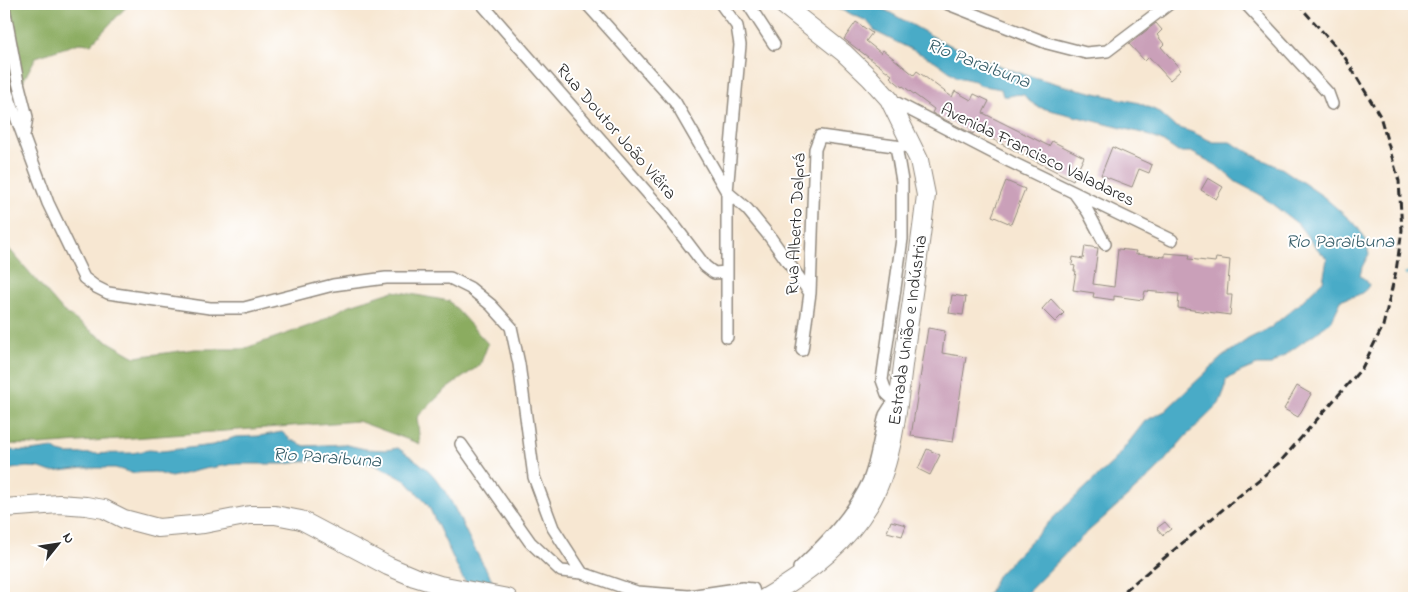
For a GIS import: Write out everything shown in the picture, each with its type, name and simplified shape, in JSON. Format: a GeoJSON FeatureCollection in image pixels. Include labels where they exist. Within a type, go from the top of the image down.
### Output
{"type":"FeatureCollection","features":[{"type":"Feature","properties":{"kind":"highway"},"geometry":{"type":"LineString","coordinates":[[782,4],[830,43]]}},
{"type":"Feature","properties":{"kind":"highway"},"geometry":{"type":"LineString","coordinates":[[795,4],[830,43]]}},
{"type":"Feature","properties":{"kind":"highway","name":"Estrada União e Indústria"},"geometry":{"type":"LineString","coordinates":[[763,598],[817,564],[855,526],[870,504],[882,479],[881,459],[898,404],[926,195],[919,160],[889,99],[844,53],[830,43]]}},
{"type":"Feature","properties":{"kind":"highway"},"geometry":{"type":"LineString","coordinates":[[4,508],[59,504],[86,506],[158,528],[204,524],[250,515],[275,515],[301,520],[414,578],[508,598]]}},
{"type":"Feature","properties":{"kind":"street","name":"Rua Doutor João Viêira"},"geometry":{"type":"LineString","coordinates":[[482,4],[665,213],[704,266],[714,273],[727,272]]}},
{"type":"Feature","properties":{"kind":"street"},"geometry":{"type":"LineString","coordinates":[[587,4],[675,102],[727,192],[747,209],[770,237],[810,293]]}},
{"type":"Feature","properties":{"kind":"street"},"geometry":{"type":"LineString","coordinates":[[721,4],[737,26],[740,45],[727,192],[727,337]]}},
{"type":"Feature","properties":{"kind":"street"},"geometry":{"type":"LineString","coordinates":[[748,4],[774,44]]}},
{"type":"Feature","properties":{"kind":"street"},"geometry":{"type":"LineString","coordinates":[[948,4],[1047,43],[1086,53],[1107,51],[1169,4]]}},
{"type":"Feature","properties":{"kind":"street"},"geometry":{"type":"LineString","coordinates":[[1246,4],[1328,93],[1332,104]]}},
{"type":"Feature","properties":{"kind":"street"},"geometry":{"type":"LineString","coordinates":[[4,7],[18,82],[27,117],[24,138]]}},
{"type":"Feature","properties":{"kind":"street"},"geometry":{"type":"LineString","coordinates":[[4,80],[48,203],[84,278],[108,293],[210,308],[244,308],[333,285],[386,278],[450,278],[470,288],[491,305],[511,327],[519,364],[534,476],[552,528],[582,573]]}},
{"type":"Feature","properties":{"kind":"street","name":"Avenida Francisco Valadares"},"geometry":{"type":"LineString","coordinates":[[889,99],[1011,162],[1172,240]]}},
{"type":"Feature","properties":{"kind":"street","name":"Rua Alberto Dalprá"},"geometry":{"type":"LineString","coordinates":[[802,350],[810,293],[815,149],[820,136],[914,148]]}},
{"type":"Feature","properties":{"kind":"street"},"geometry":{"type":"LineString","coordinates":[[896,146],[902,181],[902,239],[882,380],[887,394],[898,404]]}},
{"type":"Feature","properties":{"kind":"street"},"geometry":{"type":"LineString","coordinates":[[1074,192],[1088,212],[1105,244]]}},
{"type":"Feature","properties":{"kind":"street"},"geometry":{"type":"LineString","coordinates":[[461,444],[530,542],[561,571],[582,573],[637,592],[689,596],[743,588],[753,589],[763,598]]}},
{"type":"Feature","properties":{"kind":"green space"},"geometry":{"type":"Polygon","coordinates":[[[4,4],[129,4],[91,44],[79,43],[36,57],[21,85],[18,95],[4,112],[4,4]]]}},
{"type":"Feature","properties":{"kind":"green space"},"geometry":{"type":"Polygon","coordinates":[[[4,243],[63,311],[97,335],[135,357],[195,349],[243,349],[320,322],[347,306],[394,291],[449,301],[488,344],[480,365],[445,390],[417,417],[420,444],[358,421],[39,445],[4,444],[4,243]]]}},
{"type":"Feature","properties":{"kind":"water","name":"Rio Paraibuna"},"geometry":{"type":"Polygon","coordinates":[[[833,4],[869,4],[887,11],[943,42],[984,60],[1065,86],[1139,103],[1157,111],[1174,126],[1213,142],[1230,142],[1283,169],[1324,197],[1356,225],[1364,237],[1369,254],[1362,267],[1360,276],[1369,285],[1367,288],[1358,295],[1342,299],[1331,322],[1271,365],[1257,365],[1226,380],[1225,389],[1219,404],[1184,438],[1155,472],[1082,537],[1022,598],[983,598],[989,593],[997,576],[1054,517],[1114,461],[1145,421],[1165,411],[1222,357],[1248,339],[1270,328],[1323,281],[1327,259],[1298,224],[1259,194],[1236,182],[1216,165],[1191,152],[1178,152],[1162,141],[1142,133],[1038,107],[1024,95],[1003,96],[1001,89],[979,85],[975,81],[957,77],[935,61],[876,32],[867,21],[837,8],[833,4]]]}},
{"type":"Feature","properties":{"kind":"water","name":"Rio Paraibuna"},"geometry":{"type":"Polygon","coordinates":[[[282,432],[291,440],[305,446],[343,444],[365,449],[386,450],[398,448],[420,463],[432,474],[449,499],[502,598],[476,598],[462,577],[428,505],[406,481],[372,464],[314,460],[285,464],[234,464],[171,477],[155,472],[132,473],[115,468],[85,468],[51,472],[40,468],[27,467],[4,470],[4,450],[30,451],[53,448],[67,454],[132,453],[213,445],[235,437],[259,436],[282,432]]]}},
{"type":"Feature","properties":{"kind":"building"},"geometry":{"type":"Polygon","coordinates":[[[856,22],[872,33],[866,41],[881,53],[883,50],[914,75],[917,71],[952,97],[955,91],[971,100],[974,94],[989,101],[983,113],[1049,146],[1052,141],[1084,157],[1073,180],[974,130],[973,134],[932,113],[934,109],[902,87],[890,77],[892,75],[844,39],[856,22]]]}},
{"type":"Feature","properties":{"kind":"building"},"geometry":{"type":"Polygon","coordinates":[[[1156,23],[1162,30],[1157,35],[1164,44],[1161,47],[1181,70],[1170,80],[1149,57],[1145,61],[1129,44],[1156,23]]]}},
{"type":"Feature","properties":{"kind":"building"},"geometry":{"type":"Polygon","coordinates":[[[1112,147],[1152,165],[1149,173],[1139,169],[1132,187],[1101,175],[1112,147]]]}},
{"type":"Feature","properties":{"kind":"building"},"geometry":{"type":"Polygon","coordinates":[[[1208,178],[1223,187],[1216,199],[1201,190],[1208,178]]]}},
{"type":"Feature","properties":{"kind":"building"},"geometry":{"type":"Polygon","coordinates":[[[1006,181],[1025,189],[1011,224],[992,216],[1006,181]]]}},
{"type":"Feature","properties":{"kind":"building"},"geometry":{"type":"Polygon","coordinates":[[[1085,246],[1098,248],[1093,284],[1114,287],[1118,249],[1136,251],[1135,254],[1165,257],[1165,253],[1190,255],[1189,259],[1215,262],[1216,258],[1230,260],[1227,295],[1232,295],[1230,315],[1178,308],[1179,294],[1145,291],[1143,300],[1114,296],[1114,300],[1093,297],[1094,293],[1073,290],[1076,271],[1074,271],[1075,266],[1072,265],[1073,257],[1083,259],[1085,246]]]}},
{"type":"Feature","properties":{"kind":"building"},"geometry":{"type":"Polygon","coordinates":[[[952,295],[966,297],[963,315],[949,313],[952,295]]]}},
{"type":"Feature","properties":{"kind":"building"},"geometry":{"type":"Polygon","coordinates":[[[1051,299],[1064,313],[1055,322],[1042,309],[1051,299]]]}},
{"type":"Feature","properties":{"kind":"building"},"geometry":{"type":"Polygon","coordinates":[[[928,328],[945,331],[942,353],[966,357],[953,442],[911,436],[928,328]]]}},
{"type":"Feature","properties":{"kind":"building"},"geometry":{"type":"Polygon","coordinates":[[[1297,386],[1311,394],[1298,417],[1284,409],[1297,386]]]}},
{"type":"Feature","properties":{"kind":"building"},"geometry":{"type":"Polygon","coordinates":[[[927,449],[940,455],[930,475],[918,469],[927,449]]]}},
{"type":"Feature","properties":{"kind":"building"},"geometry":{"type":"Polygon","coordinates":[[[891,521],[906,525],[902,536],[887,532],[891,521]]]}},
{"type":"Feature","properties":{"kind":"building"},"geometry":{"type":"Polygon","coordinates":[[[1165,522],[1171,529],[1163,535],[1157,528],[1165,522]]]}},
{"type":"Feature","properties":{"kind":"waterway"},"geometry":{"type":"LineString","coordinates":[[1406,274],[1414,271]]}},
{"type":"Feature","properties":{"kind":"railway"},"geometry":{"type":"LineString","coordinates":[[1116,598],[1279,463],[1362,368],[1383,326],[1396,271],[1402,230],[1399,181],[1380,116],[1344,56],[1298,4]]}}]}
